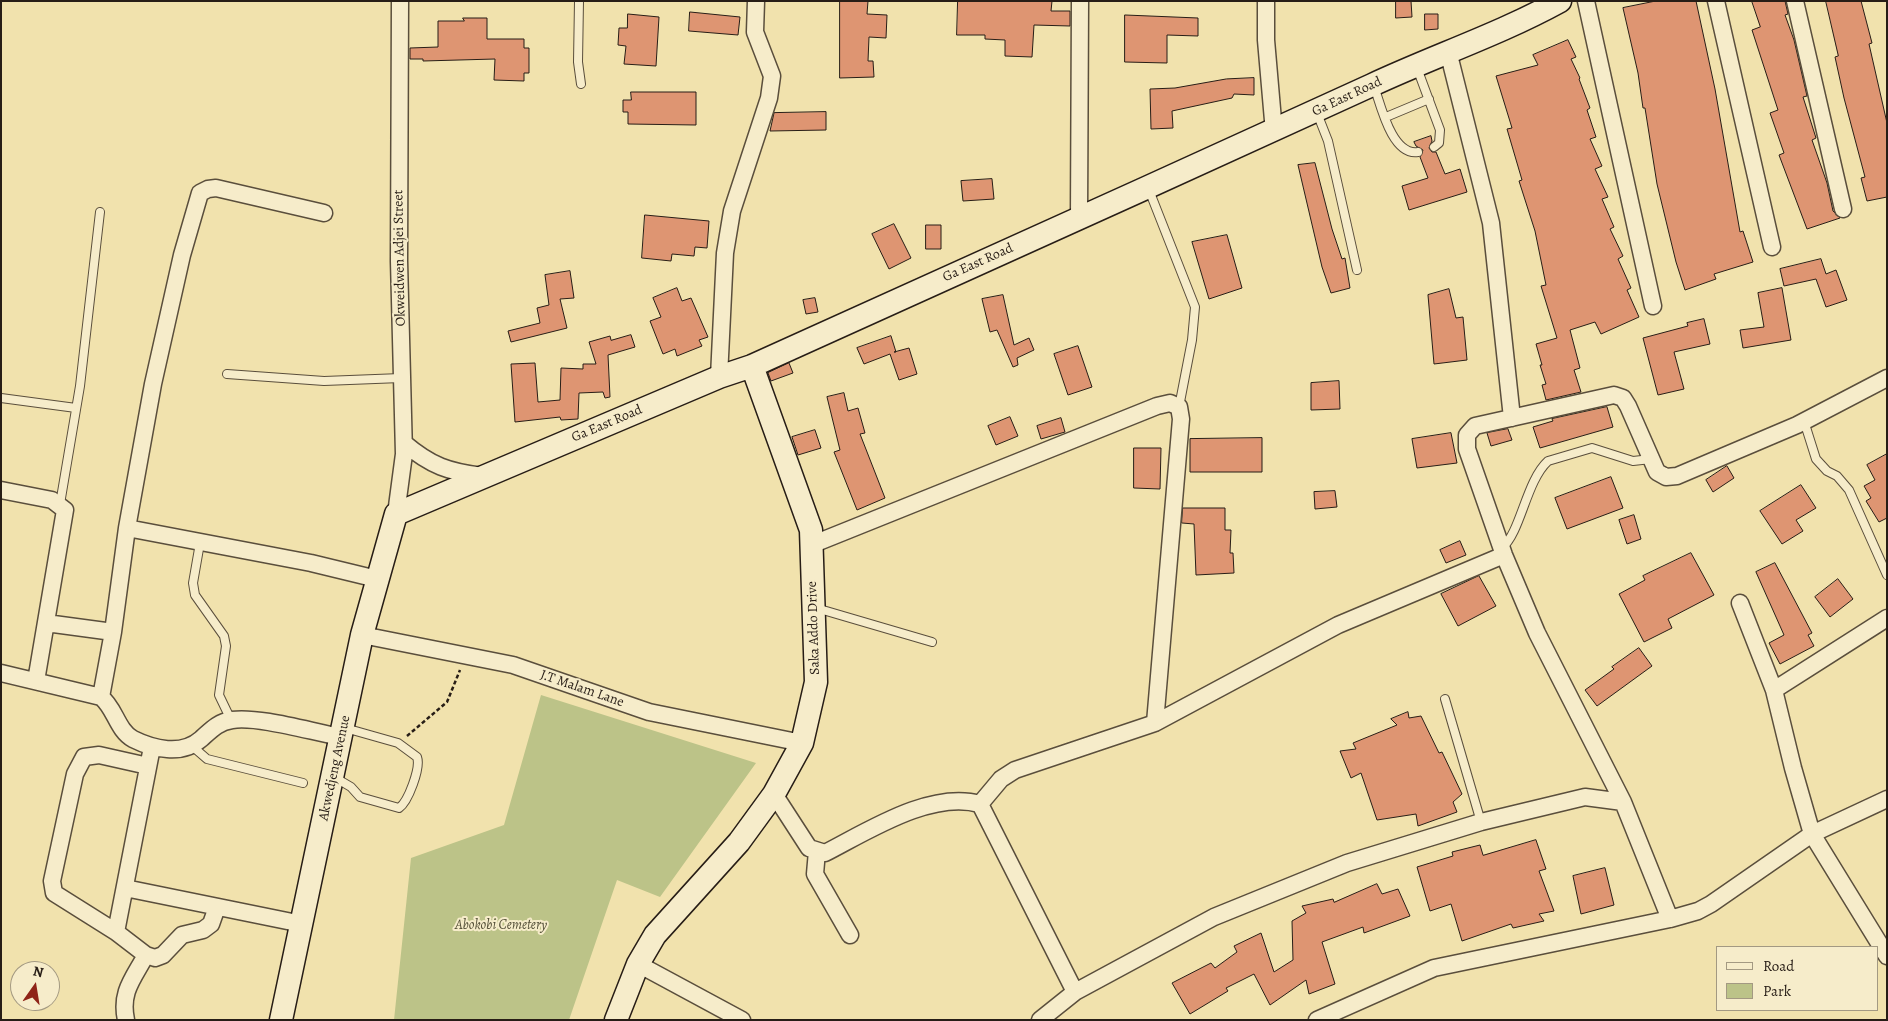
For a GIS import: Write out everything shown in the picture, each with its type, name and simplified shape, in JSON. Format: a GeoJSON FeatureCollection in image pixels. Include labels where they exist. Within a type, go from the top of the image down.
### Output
{"type":"FeatureCollection","features":[{"type":"Feature","properties":{"kind":"street","name":"Okweidwen Adjei Street"},"geometry":{"type":"LineString","coordinates":[[395,516],[402,481],[404,443],[401,378],[398,137],[400,1]]}},
{"type":"Feature","properties":{"kind":"street"},"geometry":{"type":"LineString","coordinates":[[719,377],[725,253],[732,211],[769,98],[772,76],[755,32],[756,1]]}},
{"type":"Feature","properties":{"kind":"street"},"geometry":{"type":"LineString","coordinates":[[1079,217],[1080,1]]}},
{"type":"Feature","properties":{"kind":"street"},"geometry":{"type":"LineString","coordinates":[[1266,1],[1266,40],[1274,132]]}},
{"type":"Feature","properties":{"kind":"street","name":"Ga East Road"},"geometry":{"type":"LineString","coordinates":[[395,516],[483,476],[719,377],[752,366],[1079,217],[1274,132],[1373,84],[1448,51],[1526,10],[1560,1]]}},
{"type":"Feature","properties":{"kind":"street"},"geometry":{"type":"LineString","coordinates":[[1586,1],[1653,306]]}},
{"type":"Feature","properties":{"kind":"street"},"geometry":{"type":"LineString","coordinates":[[1716,1],[1772,247]]}},
{"type":"Feature","properties":{"kind":"street"},"geometry":{"type":"LineString","coordinates":[[1795,1],[1843,209]]}},
{"type":"Feature","properties":{"kind":"street"},"geometry":{"type":"LineString","coordinates":[[1448,51],[1491,223],[1512,418]]}},
{"type":"Feature","properties":{"kind":"street"},"geometry":{"type":"LineString","coordinates":[[101,697],[113,632],[127,528],[153,384],[182,255],[200,193],[216,188],[324,213]]}},
{"type":"Feature","properties":{"kind":"street","name":"Saka Addo Drive"},"geometry":{"type":"LineString","coordinates":[[616,1020],[638,964],[655,935],[739,842],[774,794],[802,743],[816,682],[811,530],[752,366]]}},
{"type":"Feature","properties":{"kind":"street"},"geometry":{"type":"LineString","coordinates":[[1670,919],[1623,802],[1537,633],[1503,551],[1467,449],[1467,434],[1475,426],[1614,395],[1622,398],[1628,406],[1657,472],[1666,477],[1676,476],[1804,421],[1887,378]]}},
{"type":"Feature","properties":{"kind":"street"},"geometry":{"type":"LineString","coordinates":[[812,544],[1157,406],[1170,403],[1179,407],[1182,419],[1155,723]]}},
{"type":"Feature","properties":{"kind":"street"},"geometry":{"type":"LineString","coordinates":[[404,443],[423,459],[443,469],[483,476]]}},
{"type":"Feature","properties":{"kind":"street"},"geometry":{"type":"LineString","coordinates":[[1,490],[52,500],[60,504],[65,510],[36,680]]}},
{"type":"Feature","properties":{"kind":"street","name":"Akwedjeng Avenue"},"geometry":{"type":"LineString","coordinates":[[281,1020],[362,635],[395,516]]}},
{"type":"Feature","properties":{"kind":"street"},"geometry":{"type":"LineString","coordinates":[[127,528],[311,563],[377,579]]}},
{"type":"Feature","properties":{"kind":"street"},"geometry":{"type":"LineString","coordinates":[[980,804],[1001,779],[1015,770],[1155,723],[1338,625],[1503,551]]}},
{"type":"Feature","properties":{"kind":"street"},"geometry":{"type":"LineString","coordinates":[[1740,603],[1774,690],[1793,768],[1812,834],[1887,956]]}},
{"type":"Feature","properties":{"kind":"street"},"geometry":{"type":"LineString","coordinates":[[1774,690],[1887,618]]}},
{"type":"Feature","properties":{"kind":"street"},"geometry":{"type":"LineString","coordinates":[[46,623],[113,632]]}},
{"type":"Feature","properties":{"kind":"street","name":"J.T Malam Lane"},"geometry":{"type":"LineString","coordinates":[[362,635],[513,665],[649,712],[802,743]]}},
{"type":"Feature","properties":{"kind":"street"},"geometry":{"type":"LineString","coordinates":[[1,673],[101,697],[113,709],[123,729],[131,738],[152,747],[183,750],[192,746],[213,726],[232,720],[252,720],[342,732]]}},
{"type":"Feature","properties":{"kind":"street"},"geometry":{"type":"LineString","coordinates":[[116,932],[152,747]]}},
{"type":"Feature","properties":{"kind":"street"},"geometry":{"type":"LineString","coordinates":[[148,766],[99,755],[84,757],[75,774],[52,881],[54,893],[116,932],[146,955],[156,958],[163,955],[182,935],[203,930],[211,924],[217,907]]}},
{"type":"Feature","properties":{"kind":"street"},"geometry":{"type":"LineString","coordinates":[[774,794],[809,848],[825,853],[892,819],[938,803],[966,800],[980,804],[1074,992]]}},
{"type":"Feature","properties":{"kind":"street"},"geometry":{"type":"LineString","coordinates":[[1040,1020],[1074,992],[1214,916],[1347,863],[1481,822],[1585,797],[1623,802]]}},
{"type":"Feature","properties":{"kind":"street"},"geometry":{"type":"LineString","coordinates":[[1317,1020],[1434,968],[1670,919],[1698,910],[1711,904],[1812,834],[1887,799]]}},
{"type":"Feature","properties":{"kind":"street"},"geometry":{"type":"LineString","coordinates":[[817,851],[814,874],[850,935]]}},
{"type":"Feature","properties":{"kind":"street"},"geometry":{"type":"LineString","coordinates":[[124,888],[302,924]]}},
{"type":"Feature","properties":{"kind":"street"},"geometry":{"type":"LineString","coordinates":[[126,1020],[122,1004],[126,992],[146,955]]}},
{"type":"Feature","properties":{"kind":"street"},"geometry":{"type":"LineString","coordinates":[[638,964],[742,1020]]}},
{"type":"Feature","properties":{"kind":"lane"},"geometry":{"type":"LineString","coordinates":[[579,1],[578,62],[581,84]]}},
{"type":"Feature","properties":{"kind":"lane"},"geometry":{"type":"LineString","coordinates":[[1416,65],[1440,130],[1439,143],[1434,147]]}},
{"type":"Feature","properties":{"kind":"lane"},"geometry":{"type":"LineString","coordinates":[[1373,84],[1393,138],[1400,146],[1413,153],[1418,152]]}},
{"type":"Feature","properties":{"kind":"lane"},"geometry":{"type":"LineString","coordinates":[[1386,117],[1429,99]]}},
{"type":"Feature","properties":{"kind":"lane"},"geometry":{"type":"LineString","coordinates":[[1317,111],[1328,141],[1357,270]]}},
{"type":"Feature","properties":{"kind":"lane"},"geometry":{"type":"LineString","coordinates":[[1149,188],[1195,308],[1192,340],[1179,407]]}},
{"type":"Feature","properties":{"kind":"lane"},"geometry":{"type":"LineString","coordinates":[[60,504],[76,408],[100,212]]}},
{"type":"Feature","properties":{"kind":"lane"},"geometry":{"type":"LineString","coordinates":[[227,374],[324,381],[401,378]]}},
{"type":"Feature","properties":{"kind":"lane"},"geometry":{"type":"LineString","coordinates":[[1,398],[76,408]]}},
{"type":"Feature","properties":{"kind":"lane"},"geometry":{"type":"LineString","coordinates":[[1804,421],[1816,459],[1827,470],[1837,476],[1849,490],[1887,575]]}},
{"type":"Feature","properties":{"kind":"lane"},"geometry":{"type":"LineString","coordinates":[[1503,551],[1532,486],[1548,461],[1592,448],[1633,461],[1651,459]]}},
{"type":"Feature","properties":{"kind":"lane"},"geometry":{"type":"LineString","coordinates":[[200,543],[194,583],[195,595],[224,636],[226,646],[219,695],[232,720]]}},
{"type":"Feature","properties":{"kind":"lane"},"geometry":{"type":"LineString","coordinates":[[814,608],[932,642]]}},
{"type":"Feature","properties":{"kind":"lane"},"geometry":{"type":"LineString","coordinates":[[1445,699],[1481,822]]}},
{"type":"Feature","properties":{"kind":"lane"},"geometry":{"type":"LineString","coordinates":[[333,777],[345,782],[360,797],[399,808],[405,804],[418,762],[417,757],[398,743],[342,732]]}},
{"type":"Feature","properties":{"kind":"lane"},"geometry":{"type":"LineString","coordinates":[[192,746],[207,759],[303,783]]}},
{"type":"Feature","properties":{"kind":"path"},"geometry":{"type":"LineString","coordinates":[[398,743],[447,702],[465,656]]}},
{"type":"Feature","properties":{"kind":"green space","name":"Abokobi Cemetery"},"geometry":{"type":"Polygon","coordinates":[[[541,695],[756,763],[660,897],[617,880],[569,1020],[394,1020],[411,858],[504,825],[541,695]]]}},
{"type":"Feature","properties":{"kind":"building"},"geometry":{"type":"Polygon","coordinates":[[[840,1],[868,1],[867,14],[887,15],[886,38],[869,37],[868,61],[873,61],[874,77],[840,78],[840,1]]]}},
{"type":"Feature","properties":{"kind":"building"},"geometry":{"type":"Polygon","coordinates":[[[958,1],[1052,1],[1051,11],[1070,11],[1070,26],[1034,25],[1032,57],[1005,56],[1005,40],[985,39],[985,35],[957,35],[958,1]]]}},
{"type":"Feature","properties":{"kind":"building"},"geometry":{"type":"Polygon","coordinates":[[[1396,1],[1411,1],[1412,17],[1396,18],[1396,1]]]}},
{"type":"Feature","properties":{"kind":"building"},"geometry":{"type":"Polygon","coordinates":[[[1656,1],[1696,1],[1715,89],[1740,232],[1743,231],[1753,262],[1714,274],[1716,279],[1685,290],[1676,262],[1657,184],[1645,108],[1643,108],[1638,73],[1623,8],[1656,1]]]}},
{"type":"Feature","properties":{"kind":"building"},"geometry":{"type":"Polygon","coordinates":[[[1752,1],[1785,1],[1788,14],[1785,15],[1794,40],[1807,96],[1803,97],[1816,138],[1812,140],[1827,183],[1833,211],[1840,218],[1807,229],[1779,155],[1784,153],[1770,113],[1778,110],[1752,30],[1760,27],[1752,1]]]}},
{"type":"Feature","properties":{"kind":"building"},"geometry":{"type":"Polygon","coordinates":[[[1826,1],[1861,1],[1872,43],[1869,44],[1887,123],[1887,197],[1867,201],[1861,178],[1865,177],[1844,98],[1835,57],[1838,56],[1826,1]]]}},
{"type":"Feature","properties":{"kind":"building"},"geometry":{"type":"Polygon","coordinates":[[[690,12],[740,17],[738,35],[689,31],[690,12]]]}},
{"type":"Feature","properties":{"kind":"building"},"geometry":{"type":"Polygon","coordinates":[[[628,14],[659,17],[656,66],[624,64],[626,46],[618,45],[619,28],[627,28],[628,14]]]}},
{"type":"Feature","properties":{"kind":"building"},"geometry":{"type":"Polygon","coordinates":[[[1425,14],[1438,14],[1438,29],[1425,30],[1425,14]]]}},
{"type":"Feature","properties":{"kind":"building"},"geometry":{"type":"Polygon","coordinates":[[[1125,15],[1198,18],[1198,36],[1167,35],[1167,63],[1125,62],[1125,15]]]}},
{"type":"Feature","properties":{"kind":"building"},"geometry":{"type":"Polygon","coordinates":[[[463,18],[487,18],[487,39],[524,39],[524,48],[529,48],[529,73],[524,73],[524,81],[494,80],[495,59],[423,61],[423,59],[410,59],[410,48],[438,47],[438,21],[464,21],[463,18]]]}},
{"type":"Feature","properties":{"kind":"building"},"geometry":{"type":"Polygon","coordinates":[[[1568,40],[1576,57],[1571,59],[1580,78],[1590,108],[1587,110],[1596,137],[1590,139],[1602,166],[1595,169],[1608,197],[1602,199],[1614,227],[1610,229],[1623,256],[1618,259],[1631,288],[1627,290],[1639,317],[1601,334],[1595,322],[1570,330],[1580,368],[1574,370],[1581,392],[1546,400],[1542,385],[1546,384],[1536,344],[1557,338],[1541,286],[1546,285],[1535,231],[1519,181],[1522,180],[1507,129],[1512,128],[1496,76],[1538,65],[1533,55],[1568,40]]]}},
{"type":"Feature","properties":{"kind":"building"},"geometry":{"type":"Polygon","coordinates":[[[1254,78],[1254,95],[1234,94],[1232,98],[1172,111],[1173,128],[1151,129],[1150,89],[1175,88],[1226,79],[1254,78]]]}},
{"type":"Feature","properties":{"kind":"building"},"geometry":{"type":"Polygon","coordinates":[[[631,92],[696,92],[696,125],[628,124],[628,112],[623,112],[623,100],[631,100],[631,92]]]}},
{"type":"Feature","properties":{"kind":"building"},"geometry":{"type":"Polygon","coordinates":[[[826,112],[826,130],[770,131],[774,113],[826,112]]]}},
{"type":"Feature","properties":{"kind":"building"},"geometry":{"type":"Polygon","coordinates":[[[1431,136],[1432,141],[1429,148],[1432,152],[1436,152],[1445,174],[1460,169],[1467,192],[1409,210],[1402,186],[1428,178],[1420,157],[1423,150],[1416,146],[1414,142],[1431,136]]]}},
{"type":"Feature","properties":{"kind":"building"},"geometry":{"type":"Polygon","coordinates":[[[1315,163],[1332,229],[1342,259],[1345,258],[1350,288],[1331,293],[1322,267],[1298,165],[1315,163]]]}},
{"type":"Feature","properties":{"kind":"building"},"geometry":{"type":"Polygon","coordinates":[[[992,179],[994,199],[963,201],[961,181],[992,179]]]}},
{"type":"Feature","properties":{"kind":"building"},"geometry":{"type":"Polygon","coordinates":[[[645,215],[709,221],[707,248],[695,247],[694,256],[672,254],[671,261],[642,258],[645,215]]]}},
{"type":"Feature","properties":{"kind":"building"},"geometry":{"type":"Polygon","coordinates":[[[894,224],[911,258],[889,269],[872,234],[894,224]]]}},
{"type":"Feature","properties":{"kind":"building"},"geometry":{"type":"Polygon","coordinates":[[[926,225],[941,225],[941,249],[926,249],[926,225]]]}},
{"type":"Feature","properties":{"kind":"building"},"geometry":{"type":"Polygon","coordinates":[[[1227,235],[1242,288],[1209,299],[1192,242],[1227,235]]]}},
{"type":"Feature","properties":{"kind":"building"},"geometry":{"type":"Polygon","coordinates":[[[1821,259],[1826,274],[1836,270],[1847,300],[1826,307],[1816,279],[1784,286],[1780,269],[1821,259]]]}},
{"type":"Feature","properties":{"kind":"building"},"geometry":{"type":"Polygon","coordinates":[[[570,271],[574,298],[560,299],[567,328],[511,342],[508,331],[540,323],[537,308],[549,305],[545,275],[570,271]]]}},
{"type":"Feature","properties":{"kind":"building"},"geometry":{"type":"Polygon","coordinates":[[[677,288],[682,301],[691,298],[708,337],[699,340],[702,346],[677,356],[675,349],[663,354],[650,321],[661,317],[653,298],[677,288]]]}},
{"type":"Feature","properties":{"kind":"building"},"geometry":{"type":"Polygon","coordinates":[[[1782,288],[1791,340],[1743,348],[1740,330],[1764,327],[1758,293],[1782,288]]]}},
{"type":"Feature","properties":{"kind":"building"},"geometry":{"type":"Polygon","coordinates":[[[1449,289],[1456,318],[1463,317],[1467,360],[1434,364],[1428,295],[1449,289]]]}},
{"type":"Feature","properties":{"kind":"building"},"geometry":{"type":"Polygon","coordinates":[[[1003,295],[1014,345],[1029,338],[1034,350],[1017,358],[1018,365],[1013,367],[997,330],[990,332],[982,299],[1003,295]]]}},
{"type":"Feature","properties":{"kind":"building"},"geometry":{"type":"Polygon","coordinates":[[[815,298],[818,312],[806,314],[803,300],[815,298]]]}},
{"type":"Feature","properties":{"kind":"building"},"geometry":{"type":"Polygon","coordinates":[[[1704,319],[1710,344],[1674,352],[1684,389],[1658,395],[1643,338],[1688,326],[1687,323],[1704,319]]]}},
{"type":"Feature","properties":{"kind":"building"},"geometry":{"type":"Polygon","coordinates":[[[631,335],[635,347],[608,355],[610,397],[605,398],[603,392],[579,393],[578,419],[561,420],[560,417],[515,422],[511,364],[535,363],[538,402],[560,400],[561,368],[583,369],[583,364],[596,364],[589,342],[610,336],[611,340],[631,335]]]}},
{"type":"Feature","properties":{"kind":"building"},"geometry":{"type":"Polygon","coordinates":[[[891,336],[896,352],[909,348],[917,374],[899,380],[890,354],[864,364],[857,348],[891,336]]]}},
{"type":"Feature","properties":{"kind":"building"},"geometry":{"type":"Polygon","coordinates":[[[1078,346],[1092,387],[1068,395],[1054,354],[1078,346]]]}},
{"type":"Feature","properties":{"kind":"building"},"geometry":{"type":"Polygon","coordinates":[[[789,363],[793,373],[771,381],[768,373],[789,363]]]}},
{"type":"Feature","properties":{"kind":"building"},"geometry":{"type":"Polygon","coordinates":[[[1339,381],[1340,409],[1311,410],[1311,383],[1339,381]]]}},
{"type":"Feature","properties":{"kind":"building"},"geometry":{"type":"Polygon","coordinates":[[[844,393],[848,411],[858,408],[865,433],[860,434],[885,498],[857,510],[834,452],[840,450],[827,397],[844,393]]]}},
{"type":"Feature","properties":{"kind":"building"},"geometry":{"type":"Polygon","coordinates":[[[1607,407],[1613,427],[1540,448],[1533,427],[1553,421],[1552,419],[1607,407]]]}},
{"type":"Feature","properties":{"kind":"building"},"geometry":{"type":"Polygon","coordinates":[[[1010,417],[1018,436],[996,445],[988,426],[1010,417]]]}},
{"type":"Feature","properties":{"kind":"building"},"geometry":{"type":"Polygon","coordinates":[[[1061,418],[1065,432],[1041,439],[1037,426],[1061,418]]]}},
{"type":"Feature","properties":{"kind":"building"},"geometry":{"type":"Polygon","coordinates":[[[1508,429],[1512,440],[1491,446],[1487,433],[1508,429]]]}},
{"type":"Feature","properties":{"kind":"building"},"geometry":{"type":"Polygon","coordinates":[[[815,430],[821,448],[798,455],[792,437],[815,430]]]}},
{"type":"Feature","properties":{"kind":"building"},"geometry":{"type":"Polygon","coordinates":[[[1451,433],[1457,463],[1417,468],[1412,439],[1451,433]]]}},
{"type":"Feature","properties":{"kind":"building"},"geometry":{"type":"Polygon","coordinates":[[[1262,438],[1262,472],[1190,472],[1190,439],[1262,438]]]}},
{"type":"Feature","properties":{"kind":"building"},"geometry":{"type":"Polygon","coordinates":[[[1134,448],[1161,448],[1160,489],[1134,488],[1134,448]]]}},
{"type":"Feature","properties":{"kind":"building"},"geometry":{"type":"Polygon","coordinates":[[[1887,454],[1887,518],[1879,522],[1866,501],[1871,498],[1864,486],[1875,480],[1867,465],[1887,454]]]}},
{"type":"Feature","properties":{"kind":"building"},"geometry":{"type":"Polygon","coordinates":[[[1727,466],[1734,478],[1713,492],[1706,480],[1727,466]]]}},
{"type":"Feature","properties":{"kind":"building"},"geometry":{"type":"Polygon","coordinates":[[[1611,477],[1623,508],[1567,529],[1555,498],[1611,477]]]}},
{"type":"Feature","properties":{"kind":"building"},"geometry":{"type":"Polygon","coordinates":[[[1801,485],[1816,508],[1796,520],[1803,531],[1782,544],[1760,511],[1801,485]]]}},
{"type":"Feature","properties":{"kind":"building"},"geometry":{"type":"Polygon","coordinates":[[[1335,491],[1337,507],[1315,509],[1314,492],[1335,491]]]}},
{"type":"Feature","properties":{"kind":"building"},"geometry":{"type":"Polygon","coordinates":[[[1183,508],[1225,508],[1225,530],[1231,530],[1230,553],[1233,553],[1234,573],[1196,575],[1194,524],[1182,523],[1183,508]]]}},
{"type":"Feature","properties":{"kind":"building"},"geometry":{"type":"Polygon","coordinates":[[[1634,515],[1641,539],[1627,544],[1619,520],[1634,515]]]}},
{"type":"Feature","properties":{"kind":"building"},"geometry":{"type":"Polygon","coordinates":[[[1460,541],[1466,555],[1446,563],[1440,550],[1460,541]]]}},
{"type":"Feature","properties":{"kind":"building"},"geometry":{"type":"Polygon","coordinates":[[[1691,553],[1714,595],[1668,619],[1672,628],[1644,642],[1619,594],[1645,580],[1643,576],[1691,553]]]}},
{"type":"Feature","properties":{"kind":"building"},"geometry":{"type":"Polygon","coordinates":[[[1775,563],[1812,633],[1808,635],[1814,646],[1780,664],[1769,643],[1784,635],[1756,572],[1775,563]]]}},
{"type":"Feature","properties":{"kind":"building"},"geometry":{"type":"Polygon","coordinates":[[[1479,576],[1496,606],[1458,626],[1441,594],[1479,576]]]}},
{"type":"Feature","properties":{"kind":"building"},"geometry":{"type":"Polygon","coordinates":[[[1838,579],[1853,599],[1830,617],[1815,597],[1838,579]]]}},
{"type":"Feature","properties":{"kind":"building"},"geometry":{"type":"Polygon","coordinates":[[[1639,648],[1652,666],[1597,706],[1585,690],[1614,669],[1612,667],[1639,648]]]}},
{"type":"Feature","properties":{"kind":"building"},"geometry":{"type":"Polygon","coordinates":[[[1408,712],[1409,718],[1421,716],[1439,753],[1442,752],[1462,794],[1453,802],[1457,812],[1418,826],[1416,814],[1377,820],[1361,773],[1351,778],[1340,751],[1356,749],[1353,743],[1397,725],[1391,719],[1408,712]]]}},
{"type":"Feature","properties":{"kind":"building"},"geometry":{"type":"Polygon","coordinates":[[[1536,840],[1546,869],[1539,871],[1554,911],[1539,914],[1544,921],[1513,928],[1511,924],[1462,941],[1451,904],[1430,911],[1417,867],[1453,856],[1452,852],[1480,845],[1483,855],[1536,840]]]}},
{"type":"Feature","properties":{"kind":"building"},"geometry":{"type":"Polygon","coordinates":[[[1605,868],[1614,905],[1581,914],[1573,876],[1605,868]]]}},
{"type":"Feature","properties":{"kind":"building"},"geometry":{"type":"Polygon","coordinates":[[[1377,884],[1382,894],[1398,889],[1410,916],[1364,933],[1363,927],[1322,942],[1335,984],[1309,994],[1306,980],[1270,1005],[1254,974],[1226,988],[1228,991],[1190,1014],[1172,983],[1211,963],[1215,968],[1237,952],[1234,946],[1261,933],[1274,972],[1293,960],[1292,921],[1306,913],[1302,906],[1333,899],[1334,902],[1377,884]]]}}]}
